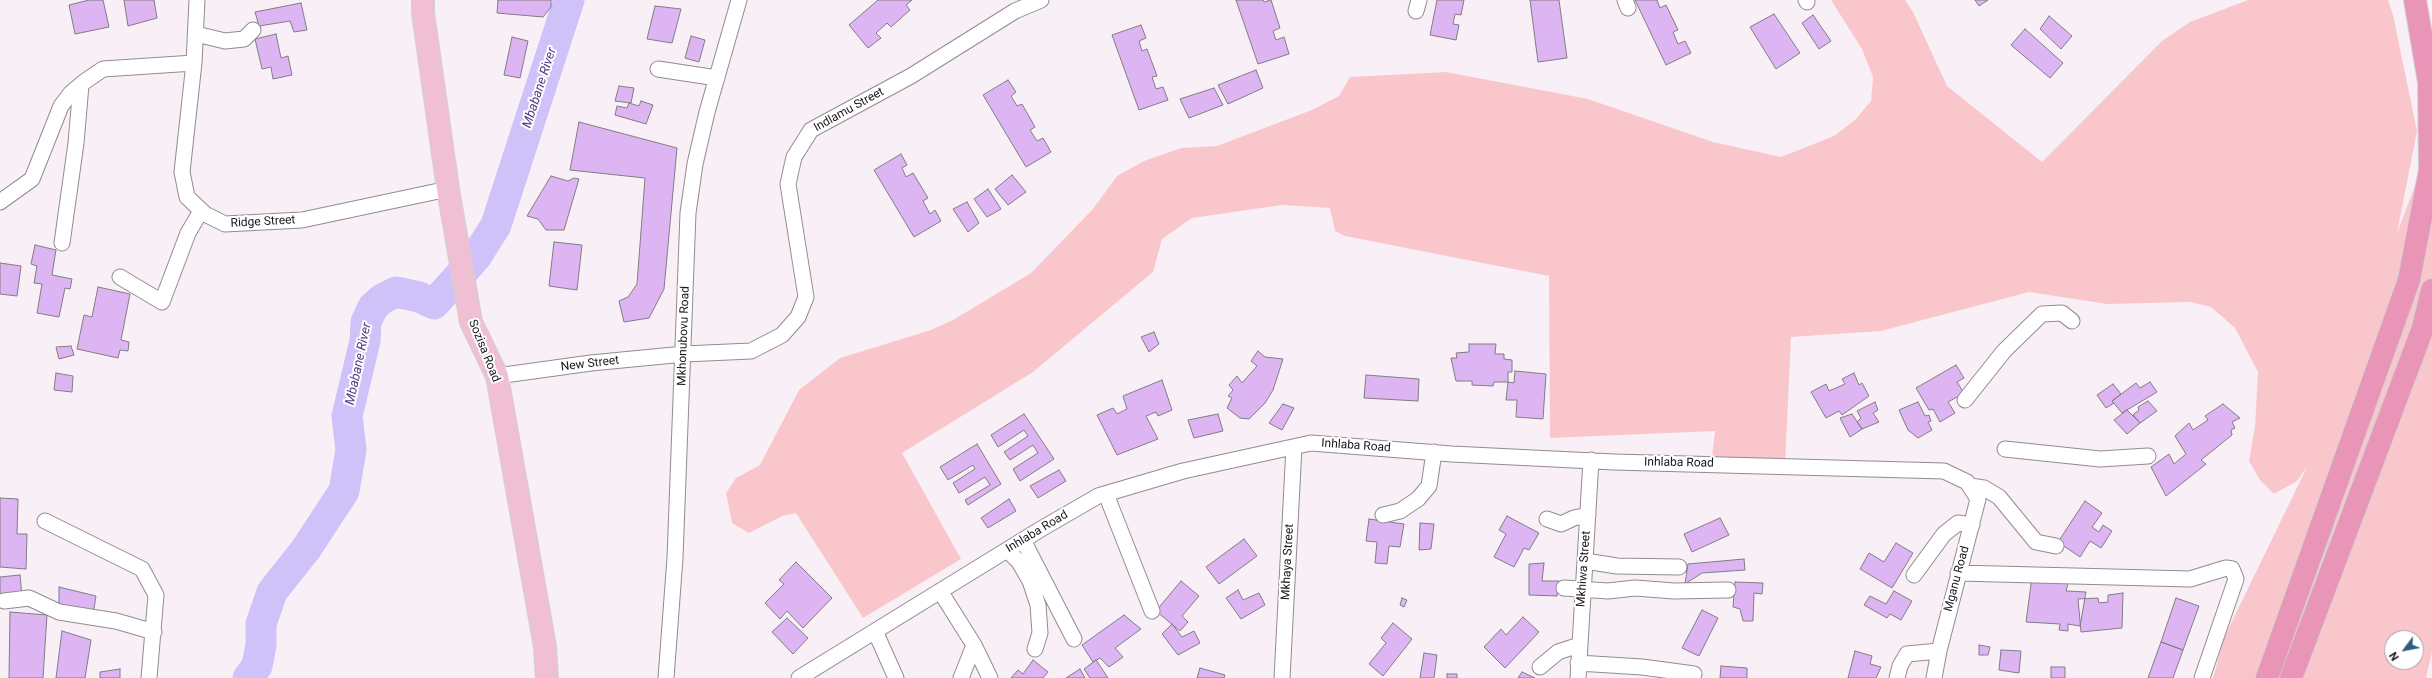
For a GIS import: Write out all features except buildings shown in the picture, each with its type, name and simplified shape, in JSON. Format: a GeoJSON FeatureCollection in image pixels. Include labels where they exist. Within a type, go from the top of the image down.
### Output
{"type":"FeatureCollection","features":[{"type":"Feature","properties":{"kind":"highway"},"geometry":{"type":"LineString","coordinates":[[2267,678],[2409,280],[2430,170],[2428,82],[2415,0]]}},
{"type":"Feature","properties":{"kind":"highway"},"geometry":{"type":"LineString","coordinates":[[2291,678],[2423,328],[2432,290]]}},
{"type":"Feature","properties":{"kind":"main road","name":"Sozisa Road"},"geometry":{"type":"LineString","coordinates":[[423,0],[448,189],[471,322],[497,376],[545,647],[547,678]]}},
{"type":"Feature","properties":{"kind":"street","name":"Ridge Street"},"geometry":{"type":"LineString","coordinates":[[197,0],[194,63],[182,172],[187,197],[201,211],[224,224],[302,220],[448,189]]}},
{"type":"Feature","properties":{"kind":"street","name":"Mkhonubovu Road"},"geometry":{"type":"LineString","coordinates":[[666,678],[675,558],[684,354],[688,213],[695,164],[739,0]]}},
{"type":"Feature","properties":{"kind":"street","name":"Indlamu Street"},"geometry":{"type":"LineString","coordinates":[[684,354],[751,351],[782,336],[798,317],[806,297],[788,184],[794,157],[811,130],[911,76],[1015,11],[1041,0]]}},
{"type":"Feature","properties":{"kind":"street"},"geometry":{"type":"LineString","coordinates":[[196,34],[225,41],[244,39],[253,30]]}},
{"type":"Feature","properties":{"kind":"street"},"geometry":{"type":"LineString","coordinates":[[0,202],[32,179],[61,106],[70,94],[103,69],[194,63]]}},
{"type":"Feature","properties":{"kind":"street"},"geometry":{"type":"LineString","coordinates":[[658,69],[717,78]]}},
{"type":"Feature","properties":{"kind":"street"},"geometry":{"type":"LineString","coordinates":[[62,243],[76,143],[81,85]]}},
{"type":"Feature","properties":{"kind":"street"},"geometry":{"type":"LineString","coordinates":[[120,277],[162,302],[188,233],[201,211]]}},
{"type":"Feature","properties":{"kind":"street"},"geometry":{"type":"LineString","coordinates":[[1965,400],[2004,351],[2042,314],[2062,313],[2072,320]]}},
{"type":"Feature","properties":{"kind":"street","name":"New Street"},"geometry":{"type":"LineString","coordinates":[[497,376],[591,363],[684,354]]}},
{"type":"Feature","properties":{"kind":"street","name":"Inhlaba Road"},"geometry":{"type":"LineString","coordinates":[[799,678],[1023,540],[1098,496],[1183,471],[1311,443],[1434,452],[1591,460],[1944,471],[1969,484],[1984,488],[1999,497],[2036,542],[2056,546]]}},
{"type":"Feature","properties":{"kind":"street","name":"Mkhaya Street"},"geometry":{"type":"LineString","coordinates":[[1282,678],[1294,446]]}},
{"type":"Feature","properties":{"kind":"street"},"geometry":{"type":"LineString","coordinates":[[2005,449],[2100,459],[2148,456]]}},
{"type":"Feature","properties":{"kind":"street"},"geometry":{"type":"LineString","coordinates":[[1383,515],[1400,511],[1418,499],[1429,486],[1434,452]]}},
{"type":"Feature","properties":{"kind":"street","name":"Mkhiwa Street"},"geometry":{"type":"LineString","coordinates":[[1578,671],[1591,460]]}},
{"type":"Feature","properties":{"kind":"street","name":"Mganu Road"},"geometry":{"type":"LineString","coordinates":[[1934,678],[1939,651],[1978,499],[1969,484]]}},
{"type":"Feature","properties":{"kind":"street"},"geometry":{"type":"LineString","coordinates":[[1106,494],[1152,611]]}},
{"type":"Feature","properties":{"kind":"street"},"geometry":{"type":"LineString","coordinates":[[1548,520],[1562,524],[1574,518],[1588,515]]}},
{"type":"Feature","properties":{"kind":"street"},"geometry":{"type":"LineString","coordinates":[[45,521],[142,569],[156,595],[149,678]]}},
{"type":"Feature","properties":{"kind":"street"},"geometry":{"type":"LineString","coordinates":[[1914,575],[1944,534],[1958,523],[1972,524]]}},
{"type":"Feature","properties":{"kind":"street"},"geometry":{"type":"LineString","coordinates":[[1023,540],[1074,639]]}},
{"type":"Feature","properties":{"kind":"street"},"geometry":{"type":"LineString","coordinates":[[1007,550],[1019,562],[1030,581],[1038,606],[1040,633],[1035,649]]}},
{"type":"Feature","properties":{"kind":"street"},"geometry":{"type":"LineString","coordinates":[[1584,561],[1617,566],[1679,567]]}},
{"type":"Feature","properties":{"kind":"street"},"geometry":{"type":"LineString","coordinates":[[1958,574],[2190,579],[2226,568],[2232,569],[2236,579],[2202,678]]}},
{"type":"Feature","properties":{"kind":"street"},"geometry":{"type":"LineString","coordinates":[[1564,588],[1583,588],[1608,591],[1635,588],[1674,591],[1728,590]]}},
{"type":"Feature","properties":{"kind":"street"},"geometry":{"type":"LineString","coordinates":[[940,591],[974,645],[990,678]]}},
{"type":"Feature","properties":{"kind":"street"},"geometry":{"type":"LineString","coordinates":[[4,601],[29,598],[60,612],[116,621],[154,632]]}},
{"type":"Feature","properties":{"kind":"street"},"geometry":{"type":"LineString","coordinates":[[875,631],[896,678]]}},
{"type":"Feature","properties":{"kind":"street"},"geometry":{"type":"LineString","coordinates":[[961,678],[974,645]]}},
{"type":"Feature","properties":{"kind":"street"},"geometry":{"type":"LineString","coordinates":[[1540,667],[1558,652],[1579,645]]}},
{"type":"Feature","properties":{"kind":"street"},"geometry":{"type":"LineString","coordinates":[[1897,678],[1900,666],[1908,654],[1939,651]]}},
{"type":"Feature","properties":{"kind":"street"},"geometry":{"type":"LineString","coordinates":[[1578,671],[1656,669],[1694,674]]}},
{"type":"Feature","properties":{"kind":"shaded area"},"geometry":{"type":"Polygon","coordinates":[[[1831,0],[1905,0],[1913,12],[1947,86],[2042,162],[2162,41],[2190,22],[2248,0],[2388,0],[2393,15],[2417,131],[2397,233],[2432,141],[2432,652],[2426,678],[2213,678],[2224,638],[2307,467],[2297,481],[2274,494],[2260,480],[2249,461],[2255,426],[2258,372],[2235,328],[2211,307],[2190,302],[2107,304],[2029,292],[1881,331],[1791,337],[1785,465],[1712,457],[1715,431],[1550,438],[1549,276],[1345,236],[1335,231],[1330,208],[1282,205],[1192,218],[1162,239],[1153,272],[1033,372],[902,453],[961,559],[863,618],[796,513],[782,516],[749,533],[732,523],[726,493],[736,478],[760,465],[799,390],[840,358],[931,330],[953,320],[1031,273],[1093,209],[1117,176],[1144,161],[1181,148],[1217,146],[1312,110],[1339,96],[1350,77],[1446,72],[1588,99],[1713,142],[1781,157],[1834,136],[1855,120],[1871,101],[1873,77],[1862,49],[1831,0]]]}},
{"type":"Feature","properties":{"kind":"waterway","name":"Mbabane River"},"geometry":{"type":"LineString","coordinates":[[248,678],[257,666],[261,645],[261,624],[272,592],[306,549],[344,491],[351,450],[347,416],[365,341],[366,322],[373,307],[382,299],[396,292],[419,297],[434,304],[476,257],[496,225],[569,0]]}}]}
